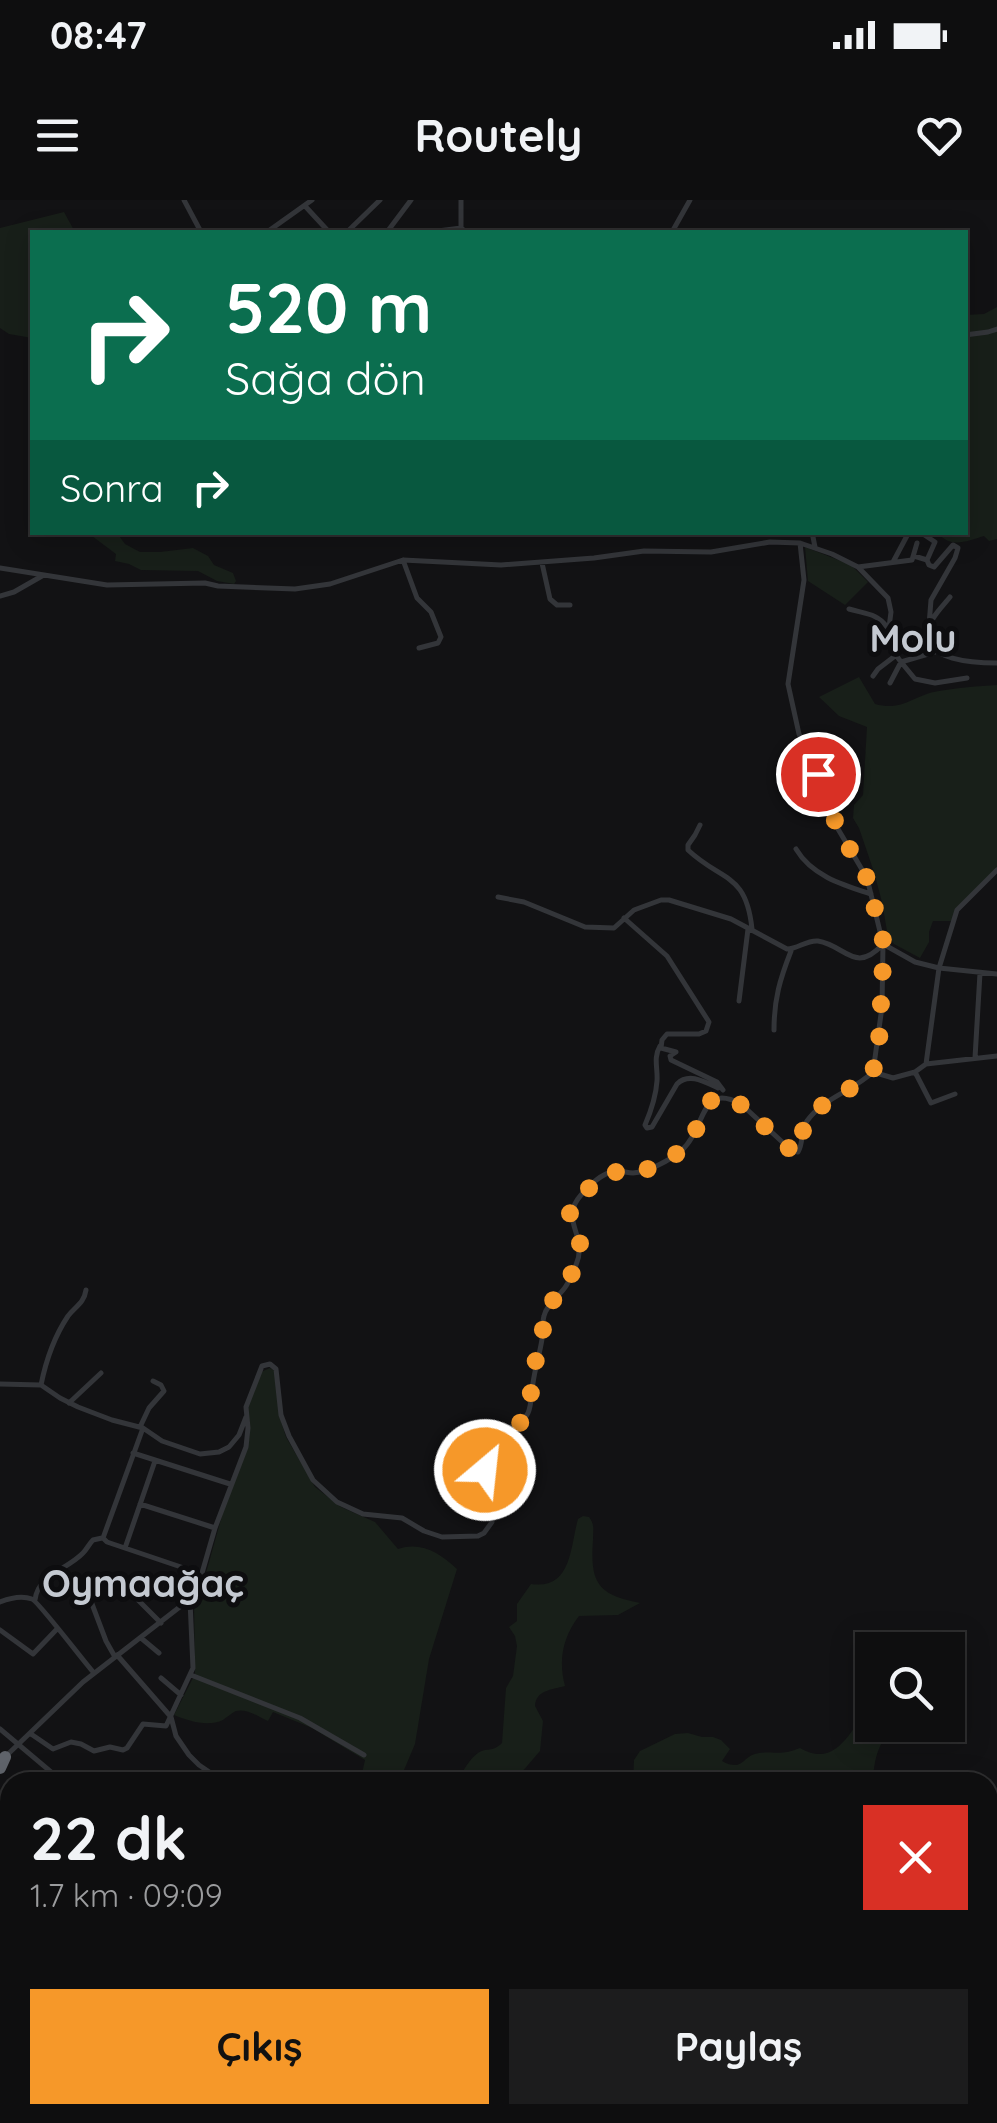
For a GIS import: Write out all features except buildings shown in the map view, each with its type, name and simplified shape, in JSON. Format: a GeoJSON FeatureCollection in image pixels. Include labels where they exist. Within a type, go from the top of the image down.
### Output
{"type":"FeatureCollection","features":[{"type":"Feature","properties":{"kind":"street"},"geometry":{"type":"LineString","coordinates":[[184,200],[201,230]]}},
{"type":"Feature","properties":{"kind":"street"},"geometry":{"type":"LineString","coordinates":[[270,230],[312,200]]}},
{"type":"Feature","properties":{"kind":"street"},"geometry":{"type":"LineString","coordinates":[[350,230],[380,200]]}},
{"type":"Feature","properties":{"kind":"street"},"geometry":{"type":"LineString","coordinates":[[389,230],[412,200]]}},
{"type":"Feature","properties":{"kind":"street"},"geometry":{"type":"LineString","coordinates":[[448,230],[463,230],[461,200]]}},
{"type":"Feature","properties":{"kind":"street"},"geometry":{"type":"LineString","coordinates":[[673,230],[690,200]]}},
{"type":"Feature","properties":{"kind":"street"},"geometry":{"type":"LineString","coordinates":[[306,206],[327,230]]}},
{"type":"Feature","properties":{"kind":"street"},"geometry":{"type":"LineString","coordinates":[[968,335],[997,329]]}},
{"type":"Feature","properties":{"kind":"street"},"geometry":{"type":"LineString","coordinates":[[813,535],[815,546]]}},
{"type":"Feature","properties":{"kind":"street"},"geometry":{"type":"LineString","coordinates":[[892,562],[907,535]]}},
{"type":"Feature","properties":{"kind":"street"},"geometry":{"type":"LineString","coordinates":[[924,535],[935,542],[927,560]]}},
{"type":"Feature","properties":{"kind":"street"},"geometry":{"type":"LineString","coordinates":[[0,568],[108,585],[205,583],[295,589],[330,584],[403,560],[542,563],[644,551],[711,552],[770,542],[800,543],[858,567],[888,598],[892,612],[887,643],[915,679],[936,683],[967,678]]}},
{"type":"Feature","properties":{"kind":"street"},"geometry":{"type":"LineString","coordinates":[[858,567],[912,560],[917,542]]}},
{"type":"Feature","properties":{"kind":"street"},"geometry":{"type":"LineString","coordinates":[[660,1046],[676,1052],[670,1056],[672,1061],[717,1082],[796,1152],[802,1147],[802,1133],[809,1119],[824,1104],[873,1072],[884,944],[872,894],[859,862],[838,829],[799,734],[790,700],[788,684],[804,580],[800,543]]}},
{"type":"Feature","properties":{"kind":"street"},"geometry":{"type":"LineString","coordinates":[[914,556],[934,566],[953,545],[958,548],[931,600],[927,634],[935,652],[997,663]]}},
{"type":"Feature","properties":{"kind":"street"},"geometry":{"type":"LineString","coordinates":[[403,560],[417,598],[431,612],[442,637],[440,642],[419,648]]}},
{"type":"Feature","properties":{"kind":"street"},"geometry":{"type":"LineString","coordinates":[[542,563],[550,600],[570,606]]}},
{"type":"Feature","properties":{"kind":"street"},"geometry":{"type":"LineString","coordinates":[[0,596],[45,575]]}},
{"type":"Feature","properties":{"kind":"street"},"geometry":{"type":"LineString","coordinates":[[928,625],[950,597]]}},
{"type":"Feature","properties":{"kind":"street"},"geometry":{"type":"LineString","coordinates":[[848,609],[882,619],[889,630]]}},
{"type":"Feature","properties":{"kind":"street"},"geometry":{"type":"LineString","coordinates":[[890,683],[902,662],[935,652]]}},
{"type":"Feature","properties":{"kind":"street"},"geometry":{"type":"LineString","coordinates":[[873,676],[895,656]]}},
{"type":"Feature","properties":{"kind":"street"},"geometry":{"type":"LineString","coordinates":[[700,825],[688,850],[724,874],[741,890],[749,906],[750,930],[739,1000]]}},
{"type":"Feature","properties":{"kind":"street"},"geometry":{"type":"LineString","coordinates":[[796,849],[804,861],[824,876],[872,894]]}},
{"type":"Feature","properties":{"kind":"street"},"geometry":{"type":"LineString","coordinates":[[926,1064],[939,968],[957,910],[997,870]]}},
{"type":"Feature","properties":{"kind":"street"},"geometry":{"type":"LineString","coordinates":[[498,896],[585,926],[614,928],[636,908],[666,900],[725,917],[792,950],[817,941],[864,958],[884,944]]}},
{"type":"Feature","properties":{"kind":"street"},"geometry":{"type":"LineString","coordinates":[[624,918],[667,956],[709,1022],[704,1033],[664,1036],[655,1054],[658,1076],[645,1125],[652,1127],[683,1078],[723,1090]]}},
{"type":"Feature","properties":{"kind":"street"},"geometry":{"type":"LineString","coordinates":[[884,944],[914,962],[997,974]]}},
{"type":"Feature","properties":{"kind":"street"},"geometry":{"type":"LineString","coordinates":[[774,1030],[774,1003],[792,950]]}},
{"type":"Feature","properties":{"kind":"street"},"geometry":{"type":"LineString","coordinates":[[974,1058],[980,972]]}},
{"type":"Feature","properties":{"kind":"street"},"geometry":{"type":"LineString","coordinates":[[873,1072],[892,1078],[915,1072],[926,1064],[997,1056]]}},
{"type":"Feature","properties":{"kind":"street"},"geometry":{"type":"LineString","coordinates":[[915,1072],[931,1103],[955,1094]]}},
{"type":"Feature","properties":{"kind":"street"},"geometry":{"type":"LineString","coordinates":[[1,1762],[94,1673],[190,1599],[246,1447],[246,1407],[260,1369],[267,1364],[277,1372],[282,1415],[289,1436],[313,1480],[337,1502],[364,1514],[402,1518],[442,1538],[484,1533],[492,1522],[484,1481],[490,1443],[500,1432],[520,1423],[528,1412],[544,1315],[566,1286],[580,1256],[580,1238],[570,1218],[573,1206],[579,1196],[610,1172],[641,1172],[671,1158],[694,1134],[709,1102],[717,1097],[732,1099]]}},
{"type":"Feature","properties":{"kind":"street"},"geometry":{"type":"LineString","coordinates":[[41,1384],[53,1344],[67,1318],[83,1301],[86,1290]]}},
{"type":"Feature","properties":{"kind":"street"},"geometry":{"type":"LineString","coordinates":[[69,1404],[101,1373]]}},
{"type":"Feature","properties":{"kind":"street"},"geometry":{"type":"LineString","coordinates":[[103,1538],[149,1408],[164,1391],[152,1381]]}},
{"type":"Feature","properties":{"kind":"street"},"geometry":{"type":"LineString","coordinates":[[0,1384],[41,1384],[69,1404],[142,1428],[165,1443],[200,1454],[222,1451],[232,1445],[247,1415]]}},
{"type":"Feature","properties":{"kind":"street"},"geometry":{"type":"LineString","coordinates":[[133,1453],[230,1484]]}},
{"type":"Feature","properties":{"kind":"street"},"geometry":{"type":"LineString","coordinates":[[124,1548],[155,1461]]}},
{"type":"Feature","properties":{"kind":"street"},"geometry":{"type":"LineString","coordinates":[[140,1504],[215,1528]]}},
{"type":"Feature","properties":{"kind":"street"},"geometry":{"type":"LineString","coordinates":[[103,1538],[181,1568],[199,1581]]}},
{"type":"Feature","properties":{"kind":"street"},"geometry":{"type":"LineString","coordinates":[[35,1600],[37,1590],[50,1576],[80,1556],[93,1540],[103,1538]]}},
{"type":"Feature","properties":{"kind":"street"},"geometry":{"type":"LineString","coordinates":[[132,1586],[138,1600],[161,1623]]}},
{"type":"Feature","properties":{"kind":"street"},"geometry":{"type":"LineString","coordinates":[[89,1596],[116,1656],[170,1717],[189,1756],[209,1772]]}},
{"type":"Feature","properties":{"kind":"street"},"geometry":{"type":"LineString","coordinates":[[0,1602],[18,1597],[35,1600],[94,1673]]}},
{"type":"Feature","properties":{"kind":"street"},"geometry":{"type":"LineString","coordinates":[[32,1734],[52,1748],[71,1742],[94,1751],[110,1747],[122,1750],[128,1748],[142,1724],[167,1724],[192,1675],[190,1599]]}},
{"type":"Feature","properties":{"kind":"street"},"geometry":{"type":"LineString","coordinates":[[0,1630],[33,1654],[57,1629]]}},
{"type":"Feature","properties":{"kind":"street"},"geometry":{"type":"LineString","coordinates":[[140,1638],[159,1653]]}},
{"type":"Feature","properties":{"kind":"street"},"geometry":{"type":"LineString","coordinates":[[192,1675],[300,1718],[364,1756]]}},
{"type":"Feature","properties":{"kind":"street"},"geometry":{"type":"LineString","coordinates":[[161,1678],[181,1695]]}},
{"type":"Feature","properties":{"kind":"street"},"geometry":{"type":"LineString","coordinates":[[0,1729],[51,1772]]}},
{"type":"Feature","properties":{"kind":"shaded area"},"geometry":{"type":"Polygon","coordinates":[[[64,212],[74,230],[30,230],[30,338],[0,328],[0,228],[64,212]]]}},
{"type":"Feature","properties":{"kind":"shaded area"},"geometry":{"type":"Polygon","coordinates":[[[997,307],[997,539],[989,541],[984,536],[954,542],[940,535],[968,535],[968,315],[984,314],[997,307]]]}},
{"type":"Feature","properties":{"kind":"shaded area"},"geometry":{"type":"Polygon","coordinates":[[[91,535],[118,535],[125,544],[140,552],[193,548],[208,556],[214,565],[233,573],[236,581],[217,581],[198,571],[141,570],[115,561],[116,554],[91,535]]]}},
{"type":"Feature","properties":{"kind":"shaded area"},"geometry":{"type":"Polygon","coordinates":[[[805,547],[851,565],[868,582],[845,605],[808,581],[805,547]]]}},
{"type":"Feature","properties":{"kind":"shaded area"},"geometry":{"type":"Polygon","coordinates":[[[859,677],[875,704],[885,706],[939,691],[997,685],[997,873],[959,907],[951,921],[933,921],[929,942],[920,958],[888,937],[874,872],[853,818],[854,805],[863,795],[867,727],[839,716],[819,697],[859,677]]]}},
{"type":"Feature","properties":{"kind":"shaded area"},"geometry":{"type":"Polygon","coordinates":[[[270,1368],[275,1371],[286,1437],[315,1487],[341,1507],[375,1522],[398,1549],[415,1546],[430,1550],[457,1569],[429,1659],[415,1744],[403,1772],[362,1772],[365,1760],[312,1728],[273,1712],[268,1721],[240,1710],[211,1723],[174,1715],[195,1674],[194,1602],[249,1440],[246,1407],[261,1372],[270,1368]]]}},
{"type":"Feature","properties":{"kind":"shaded area"},"geometry":{"type":"Polygon","coordinates":[[[589,1517],[593,1525],[593,1566],[599,1584],[614,1596],[640,1603],[618,1615],[579,1616],[562,1658],[565,1686],[545,1691],[536,1701],[543,1721],[540,1751],[522,1772],[463,1772],[481,1751],[502,1743],[506,1688],[513,1676],[517,1646],[509,1627],[517,1621],[517,1604],[531,1584],[544,1584],[562,1573],[578,1519],[589,1517]]]}},
{"type":"Feature","properties":{"kind":"shaded area"},"geometry":{"type":"Polygon","coordinates":[[[855,1726],[855,1742],[883,1742],[874,1772],[633,1772],[634,1760],[640,1751],[675,1734],[721,1740],[730,1749],[722,1761],[735,1765],[759,1753],[800,1748],[824,1754],[834,1750],[855,1726]]]}},
{"type":"Feature","properties":{"kind":"district","name":"Molu"},"geometry":{"type":"Point","coordinates":[913,639]}},
{"type":"Feature","properties":{"kind":"district","name":"Oymaağaç"},"geometry":{"type":"Point","coordinates":[143,1584]}},
{"type":"Feature","properties":{"kind":"route"},"geometry":{"type":"LineString","coordinates":[[485,1470],[494,1437],[520,1423],[528,1412],[544,1315],[566,1286],[580,1256],[580,1238],[570,1218],[579,1196],[610,1172],[641,1172],[671,1158],[684,1148],[706,1106],[717,1097],[740,1104],[792,1151],[798,1152],[809,1119],[824,1104],[873,1072],[879,1042],[884,944],[867,878],[838,829],[818,774]]}}]}
